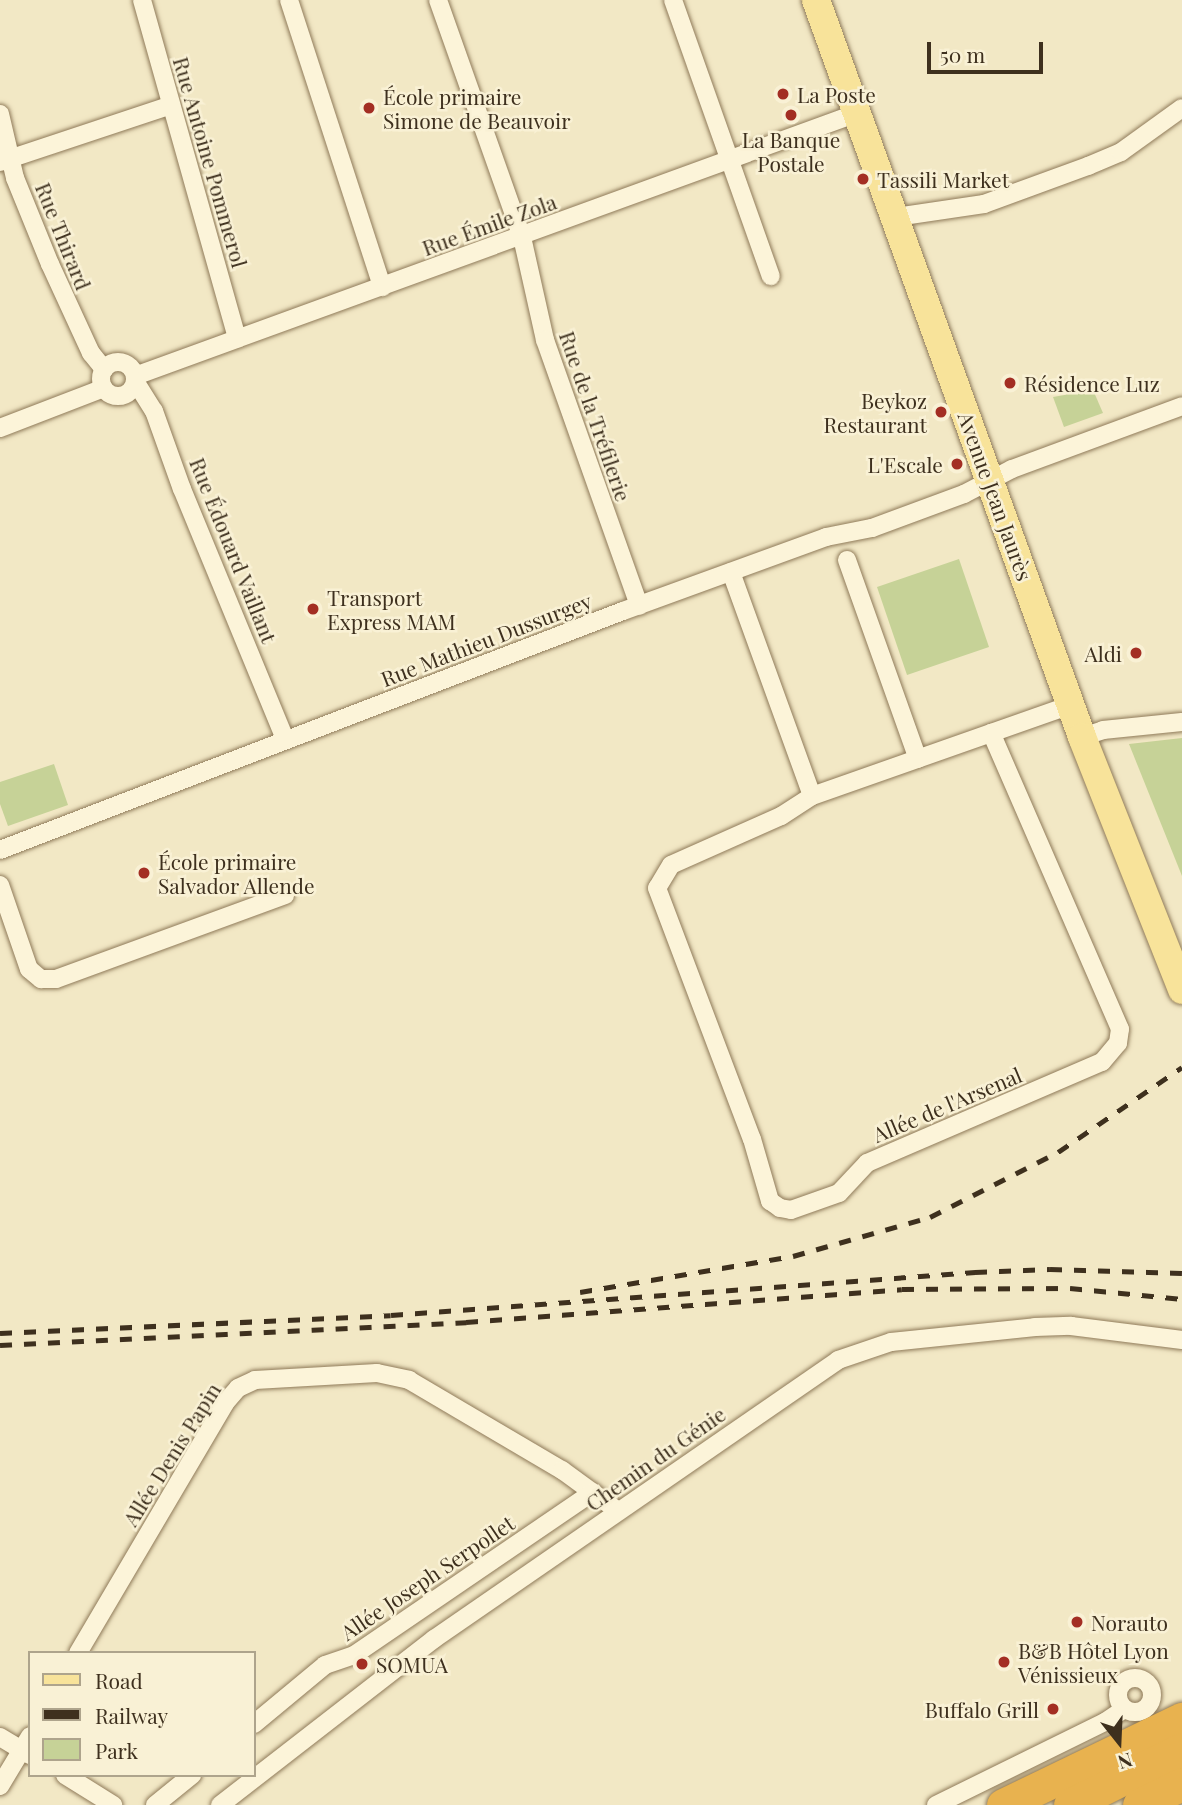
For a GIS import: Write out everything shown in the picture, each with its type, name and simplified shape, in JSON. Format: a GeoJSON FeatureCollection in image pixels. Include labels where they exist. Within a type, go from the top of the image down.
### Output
{"type":"FeatureCollection","features":[{"type":"Feature","properties":{"kind":"highway"},"geometry":{"type":"LineString","coordinates":[[1003,1805],[1182,1719]]}},
{"type":"Feature","properties":{"kind":"highway"},"geometry":{"type":"LineString","coordinates":[[1070,1805],[1182,1749]]}},
{"type":"Feature","properties":{"kind":"highway"},"geometry":{"type":"LineString","coordinates":[[1139,1805],[1182,1784]]}},
{"type":"Feature","properties":{"kind":"main road","name":"Avenue Jean Jaurès"},"geometry":{"type":"LineString","coordinates":[[817,0],[1082,737],[1182,990]]}},
{"type":"Feature","properties":{"kind":"street","name":"Rue Antoine Pommerol"},"geometry":{"type":"LineString","coordinates":[[142,0],[237,337]]}},
{"type":"Feature","properties":{"kind":"street"},"geometry":{"type":"LineString","coordinates":[[289,0],[382,286]]}},
{"type":"Feature","properties":{"kind":"street","name":"Rue de la Tréfilerie"},"geometry":{"type":"LineString","coordinates":[[438,0],[522,237],[545,340],[639,606]]}},
{"type":"Feature","properties":{"kind":"street"},"geometry":{"type":"LineString","coordinates":[[673,0],[771,276]]}},
{"type":"Feature","properties":{"kind":"street"},"geometry":{"type":"LineString","coordinates":[[5,160],[171,105]]}},
{"type":"Feature","properties":{"kind":"street"},"geometry":{"type":"LineString","coordinates":[[895,217],[984,204],[1088,166],[1121,152],[1182,108]]}},
{"type":"Feature","properties":{"kind":"street","name":"Rue Émile Zola"},"geometry":{"type":"LineString","coordinates":[[0,428],[104,388],[110,394],[126,394],[135,378],[237,337],[522,237],[857,113]]}},
{"type":"Feature","properties":{"kind":"street","name":"Rue Thirard"},"geometry":{"type":"LineString","coordinates":[[0,114],[5,160],[65,301],[91,353],[104,369]]}},
{"type":"Feature","properties":{"kind":"street"},"geometry":{"type":"LineString","coordinates":[[104,388],[104,369],[126,364],[135,378]]}},
{"type":"Feature","properties":{"kind":"street","name":"Rue Édouard Vaillant"},"geometry":{"type":"LineString","coordinates":[[135,378],[155,411],[182,489],[285,739]]}},
{"type":"Feature","properties":{"kind":"street","name":"Rue Mathieu Dussurgey"},"geometry":{"type":"LineString","coordinates":[[0,850],[285,739],[730,572],[826,537],[872,528],[1182,406]]}},
{"type":"Feature","properties":{"kind":"street"},"geometry":{"type":"LineString","coordinates":[[847,560],[918,759]]}},
{"type":"Feature","properties":{"kind":"street"},"geometry":{"type":"LineString","coordinates":[[730,572],[812,796]]}},
{"type":"Feature","properties":{"kind":"street","name":"Allée de l'Arsenal"},"geometry":{"type":"LineString","coordinates":[[991,733],[1120,1029],[1118,1043],[1102,1062],[867,1163],[839,1193],[791,1210],[770,1200],[752,1139],[657,888],[671,865],[781,816],[812,796],[918,759],[991,733],[1071,705]]}},
{"type":"Feature","properties":{"kind":"street"},"geometry":{"type":"LineString","coordinates":[[1082,737],[1103,730],[1182,722]]}},
{"type":"Feature","properties":{"kind":"street"},"geometry":{"type":"LineString","coordinates":[[0,885],[29,969],[41,979],[57,979],[285,895]]}},
{"type":"Feature","properties":{"kind":"street","name":"Chemin du Génie"},"geometry":{"type":"LineString","coordinates":[[220,1805],[434,1639],[812,1377],[864,1350],[910,1339],[1035,1327],[1071,1326],[1182,1340]]}},
{"type":"Feature","properties":{"kind":"street","name":"Allée Denis Papin"},"geometry":{"type":"LineString","coordinates":[[79,1651],[225,1403],[238,1388],[254,1380],[377,1373],[409,1380],[593,1492],[618,1511]]}},
{"type":"Feature","properties":{"kind":"street","name":"Allée Joseph Serpollet"},"geometry":{"type":"LineString","coordinates":[[256,1722],[325,1665],[354,1655],[593,1492]]}},
{"type":"Feature","properties":{"kind":"street"},"geometry":{"type":"LineString","coordinates":[[1124,1709],[1119,1688],[1133,1678],[1150,1685],[1152,1702]]}},
{"type":"Feature","properties":{"kind":"street"},"geometry":{"type":"LineString","coordinates":[[1152,1702],[1182,1708]]}},
{"type":"Feature","properties":{"kind":"street"},"geometry":{"type":"LineString","coordinates":[[936,1805],[1105,1722],[1124,1709],[1139,1713],[1152,1702]]}},
{"type":"Feature","properties":{"kind":"street"},"geometry":{"type":"LineString","coordinates":[[0,1737],[27,1747],[0,1786]]}},
{"type":"Feature","properties":{"kind":"street"},"geometry":{"type":"LineString","coordinates":[[68,1777],[113,1805]]}},
{"type":"Feature","properties":{"kind":"street"},"geometry":{"type":"LineString","coordinates":[[155,1805],[190,1777]]}},
{"type":"Feature","properties":{"kind":"green space"},"geometry":{"type":"Polygon","coordinates":[[[1093,390],[1103,413],[1064,427],[1053,397],[1093,390]]]}},
{"type":"Feature","properties":{"kind":"green space"},"geometry":{"type":"Polygon","coordinates":[[[959,559],[989,647],[907,675],[877,587],[959,559]]]}},
{"type":"Feature","properties":{"kind":"green space"},"geometry":{"type":"Polygon","coordinates":[[[1182,738],[1182,876],[1129,744],[1182,738]]]}},
{"type":"Feature","properties":{"kind":"green space"},"geometry":{"type":"Polygon","coordinates":[[[54,764],[68,805],[8,826],[0,804],[0,782],[54,764]]]}},
{"type":"Feature","properties":{"kind":"railway"},"geometry":{"type":"LineString","coordinates":[[580,1292],[793,1256],[930,1217],[1058,1152],[1182,1067]]}},
{"type":"Feature","properties":{"kind":"railway"},"geometry":{"type":"LineString","coordinates":[[0,1333],[391,1315],[975,1272],[1050,1269],[1182,1273]]}},
{"type":"Feature","properties":{"kind":"railway"},"geometry":{"type":"LineString","coordinates":[[0,1345],[466,1322],[902,1289],[1070,1288],[1182,1299]]}},
{"type":"Feature","properties":{"kind":"place","name":"La Poste"},"geometry":{"type":"Point","coordinates":[783,94]}},
{"type":"Feature","properties":{"kind":"place","name":"École primaire Simone de Beauvoir"},"geometry":{"type":"Point","coordinates":[369,108]}},
{"type":"Feature","properties":{"kind":"place","name":"La Banque Postale"},"geometry":{"type":"Point","coordinates":[791,115]}},
{"type":"Feature","properties":{"kind":"place","name":"Tassili Market"},"geometry":{"type":"Point","coordinates":[863,179]}},
{"type":"Feature","properties":{"kind":"place","name":"Résidence Luz"},"geometry":{"type":"Point","coordinates":[1010,383]}},
{"type":"Feature","properties":{"kind":"place","name":"Beykoz Restaurant"},"geometry":{"type":"Point","coordinates":[941,412]}},
{"type":"Feature","properties":{"kind":"place","name":"L'Escale"},"geometry":{"type":"Point","coordinates":[957,464]}},
{"type":"Feature","properties":{"kind":"place","name":"Transport Express MAM"},"geometry":{"type":"Point","coordinates":[313,609]}},
{"type":"Feature","properties":{"kind":"place","name":"Aldi"},"geometry":{"type":"Point","coordinates":[1136,653]}},
{"type":"Feature","properties":{"kind":"place","name":"École primaire Salvador Allende"},"geometry":{"type":"Point","coordinates":[144,873]}},
{"type":"Feature","properties":{"kind":"place","name":"Norauto"},"geometry":{"type":"Point","coordinates":[1077,1622]}},
{"type":"Feature","properties":{"kind":"place","name":"B&B Hôtel Lyon Vénissieux"},"geometry":{"type":"Point","coordinates":[1004,1662]}},
{"type":"Feature","properties":{"kind":"place","name":"SOMUA"},"geometry":{"type":"Point","coordinates":[362,1664]}},
{"type":"Feature","properties":{"kind":"place","name":"Buffalo Grill"},"geometry":{"type":"Point","coordinates":[1053,1709]}}]}
